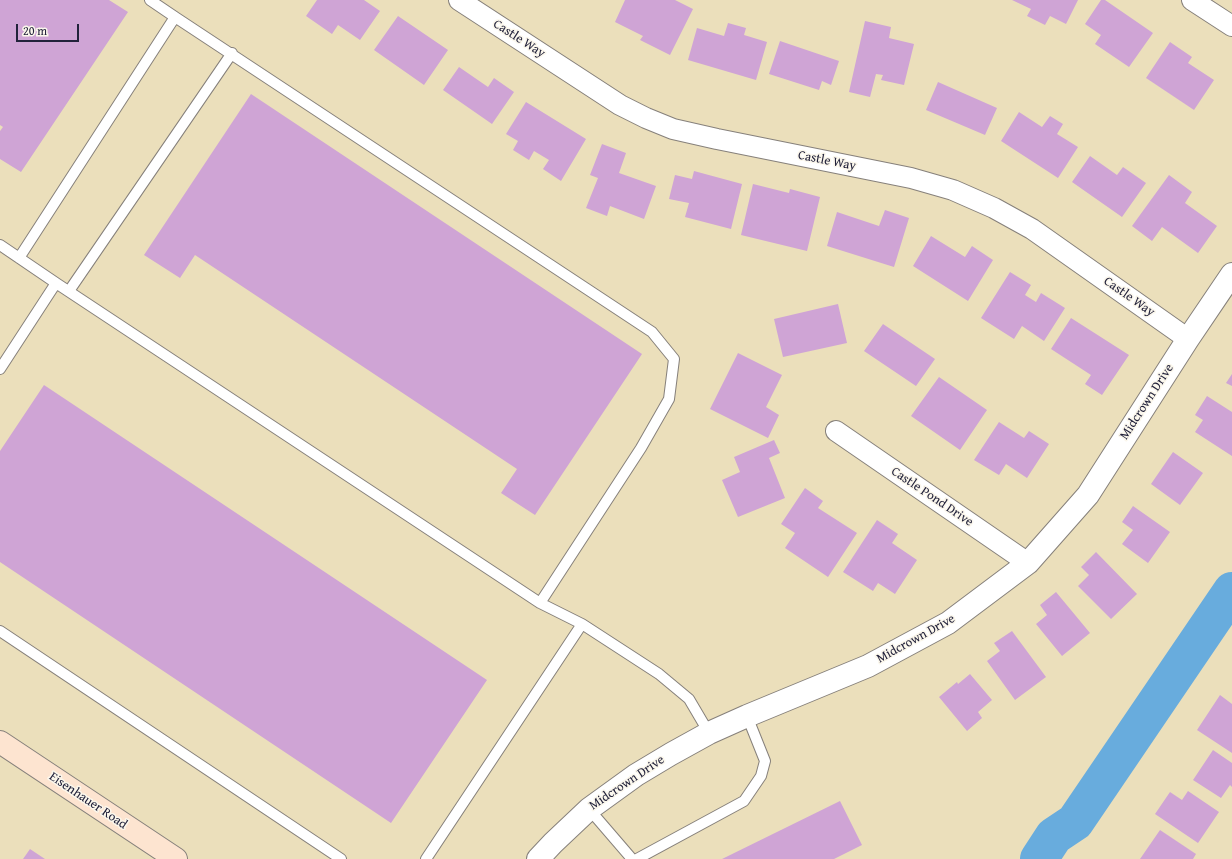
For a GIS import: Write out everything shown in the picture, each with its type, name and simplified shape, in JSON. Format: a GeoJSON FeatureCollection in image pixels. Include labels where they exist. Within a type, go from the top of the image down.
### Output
{"type":"FeatureCollection","features":[{"type":"Feature","properties":{"kind":"main road","name":"Eisenhauer Road"},"geometry":{"type":"LineString","coordinates":[[0,742],[176,859]]}},
{"type":"Feature","properties":{"kind":"street","name":"Castle Way"},"geometry":{"type":"LineString","coordinates":[[459,0],[620,105],[673,129],[911,178],[953,190],[994,208],[1032,229],[1188,339]]}},
{"type":"Feature","properties":{"kind":"street"},"geometry":{"type":"LineString","coordinates":[[1192,0],[1232,26]]}},
{"type":"Feature","properties":{"kind":"street","name":"Midcrown Drive"},"geometry":{"type":"LineString","coordinates":[[538,859],[553,842],[589,809],[636,775],[709,733],[868,666],[948,623],[1028,562],[1088,495],[1188,339],[1232,274]]}},
{"type":"Feature","properties":{"kind":"street","name":"Castle Pond Drive"},"geometry":{"type":"LineString","coordinates":[[836,431],[1028,562]]}},
{"type":"Feature","properties":{"kind":"lane"},"geometry":{"type":"LineString","coordinates":[[150,0],[652,332],[674,359],[670,399],[641,448],[540,603]]}},
{"type":"Feature","properties":{"kind":"lane"},"geometry":{"type":"LineString","coordinates":[[19,258],[175,17]]}},
{"type":"Feature","properties":{"kind":"lane"},"geometry":{"type":"LineString","coordinates":[[68,291],[232,53]]}},
{"type":"Feature","properties":{"kind":"lane"},"geometry":{"type":"LineString","coordinates":[[0,245],[540,603],[582,624],[659,674],[689,699],[709,733]]}},
{"type":"Feature","properties":{"kind":"lane"},"geometry":{"type":"LineString","coordinates":[[0,369],[56,283]]}},
{"type":"Feature","properties":{"kind":"lane"},"geometry":{"type":"LineString","coordinates":[[426,859],[582,624]]}},
{"type":"Feature","properties":{"kind":"lane"},"geometry":{"type":"LineString","coordinates":[[0,631],[341,859]]}},
{"type":"Feature","properties":{"kind":"lane"},"geometry":{"type":"LineString","coordinates":[[637,859],[744,801],[761,776],[765,761],[747,716]]}},
{"type":"Feature","properties":{"kind":"lane"},"geometry":{"type":"LineString","coordinates":[[589,809],[632,859]]}},
{"type":"Feature","properties":{"kind":"building"},"geometry":{"type":"Polygon","coordinates":[[[0,0],[109,0],[128,12],[21,172],[0,159],[0,131],[3,127],[0,125],[0,0]]]}},
{"type":"Feature","properties":{"kind":"building"},"geometry":{"type":"Polygon","coordinates":[[[317,0],[364,0],[380,11],[360,40],[338,25],[332,34],[306,16],[317,0]]]}},
{"type":"Feature","properties":{"kind":"building"},"geometry":{"type":"Polygon","coordinates":[[[625,0],[675,0],[693,9],[670,55],[640,40],[643,36],[615,22],[625,0]]]}},
{"type":"Feature","properties":{"kind":"building"},"geometry":{"type":"Polygon","coordinates":[[[1012,0],[1078,0],[1066,24],[1050,16],[1045,25],[1027,16],[1031,9],[1012,0]]]}},
{"type":"Feature","properties":{"kind":"building"},"geometry":{"type":"Polygon","coordinates":[[[1101,0],[1105,0],[1153,33],[1129,67],[1095,44],[1101,35],[1085,24],[1101,0]]]}},
{"type":"Feature","properties":{"kind":"building"},"geometry":{"type":"Polygon","coordinates":[[[398,16],[448,50],[424,85],[374,50],[398,16]]]}},
{"type":"Feature","properties":{"kind":"building"},"geometry":{"type":"Polygon","coordinates":[[[865,21],[891,27],[889,38],[914,44],[904,85],[881,80],[883,75],[876,74],[870,97],[849,92],[865,21]]]}},
{"type":"Feature","properties":{"kind":"building"},"geometry":{"type":"Polygon","coordinates":[[[728,23],[746,28],[744,35],[767,42],[756,80],[688,60],[697,28],[724,36],[728,23]]]}},
{"type":"Feature","properties":{"kind":"building"},"geometry":{"type":"Polygon","coordinates":[[[780,41],[839,61],[831,85],[822,81],[819,90],[769,74],[780,41]]]}},
{"type":"Feature","properties":{"kind":"building"},"geometry":{"type":"Polygon","coordinates":[[[1170,42],[1192,57],[1188,63],[1214,80],[1194,110],[1146,78],[1170,42]]]}},
{"type":"Feature","properties":{"kind":"building"},"geometry":{"type":"Polygon","coordinates":[[[459,67],[488,87],[494,78],[514,92],[492,124],[443,90],[459,67]]]}},
{"type":"Feature","properties":{"kind":"building"},"geometry":{"type":"Polygon","coordinates":[[[938,82],[997,108],[985,135],[926,110],[938,82]]]}},
{"type":"Feature","properties":{"kind":"building"},"geometry":{"type":"Polygon","coordinates":[[[251,94],[642,354],[535,515],[501,493],[517,469],[195,255],[180,278],[144,255],[251,94]]]}},
{"type":"Feature","properties":{"kind":"building"},"geometry":{"type":"Polygon","coordinates":[[[526,102],[586,139],[561,181],[543,169],[549,160],[534,151],[529,160],[513,150],[518,141],[506,134],[526,102]]]}},
{"type":"Feature","properties":{"kind":"building"},"geometry":{"type":"Polygon","coordinates":[[[1019,112],[1042,127],[1050,116],[1063,124],[1057,134],[1078,147],[1058,178],[1001,141],[1019,112]]]}},
{"type":"Feature","properties":{"kind":"building"},"geometry":{"type":"Polygon","coordinates":[[[602,144],[626,153],[619,173],[656,186],[644,219],[610,206],[607,216],[586,208],[598,178],[590,175],[602,144]]]}},
{"type":"Feature","properties":{"kind":"building"},"geometry":{"type":"Polygon","coordinates":[[[1090,156],[1117,175],[1123,167],[1146,183],[1122,217],[1072,182],[1090,156]]]}},
{"type":"Feature","properties":{"kind":"building"},"geometry":{"type":"Polygon","coordinates":[[[694,171],[742,184],[731,229],[685,217],[689,203],[669,199],[675,175],[692,179],[694,171]]]}},
{"type":"Feature","properties":{"kind":"building"},"geometry":{"type":"Polygon","coordinates":[[[1169,175],[1192,192],[1185,203],[1217,226],[1198,253],[1162,227],[1152,241],[1132,226],[1169,175]]]}},
{"type":"Feature","properties":{"kind":"building"},"geometry":{"type":"Polygon","coordinates":[[[753,184],[789,193],[790,189],[820,197],[807,251],[741,235],[753,184]]]}},
{"type":"Feature","properties":{"kind":"building"},"geometry":{"type":"Polygon","coordinates":[[[885,210],[909,218],[894,267],[827,246],[837,212],[879,226],[885,210]]]}},
{"type":"Feature","properties":{"kind":"building"},"geometry":{"type":"Polygon","coordinates":[[[931,236],[965,257],[972,246],[993,260],[968,301],[913,266],[931,236]]]}},
{"type":"Feature","properties":{"kind":"building"},"geometry":{"type":"Polygon","coordinates":[[[1010,272],[1031,285],[1025,295],[1036,302],[1041,293],[1065,308],[1044,341],[1022,326],[1014,339],[981,318],[1010,272]]]}},
{"type":"Feature","properties":{"kind":"building"},"geometry":{"type":"Polygon","coordinates":[[[838,304],[847,343],[783,357],[774,319],[838,304]]]}},
{"type":"Feature","properties":{"kind":"building"},"geometry":{"type":"Polygon","coordinates":[[[1071,318],[1129,355],[1102,395],[1085,384],[1091,375],[1051,349],[1071,318]]]}},
{"type":"Feature","properties":{"kind":"building"},"geometry":{"type":"Polygon","coordinates":[[[883,324],[935,359],[916,386],[864,351],[883,324]]]}},
{"type":"Feature","properties":{"kind":"building"},"geometry":{"type":"Polygon","coordinates":[[[738,353],[782,375],[766,407],[779,415],[768,438],[710,409],[738,353]]]}},
{"type":"Feature","properties":{"kind":"building"},"geometry":{"type":"Polygon","coordinates":[[[1232,374],[1232,386],[1226,383],[1232,374]]]}},
{"type":"Feature","properties":{"kind":"building"},"geometry":{"type":"Polygon","coordinates":[[[939,377],[987,410],[960,450],[911,416],[939,377]]]}},
{"type":"Feature","properties":{"kind":"building"},"geometry":{"type":"Polygon","coordinates":[[[44,385],[487,680],[391,823],[0,562],[0,451],[44,385]]]}},
{"type":"Feature","properties":{"kind":"building"},"geometry":{"type":"Polygon","coordinates":[[[1207,396],[1232,412],[1232,456],[1195,432],[1203,420],[1195,415],[1207,396]]]}},
{"type":"Feature","properties":{"kind":"building"},"geometry":{"type":"Polygon","coordinates":[[[999,422],[1024,438],[1029,431],[1049,444],[1027,478],[1006,464],[999,475],[974,460],[999,422]]]}},
{"type":"Feature","properties":{"kind":"building"},"geometry":{"type":"Polygon","coordinates":[[[774,440],[780,453],[769,458],[785,498],[738,517],[722,480],[740,472],[734,457],[774,440]]]}},
{"type":"Feature","properties":{"kind":"building"},"geometry":{"type":"Polygon","coordinates":[[[1173,452],[1203,473],[1180,505],[1151,484],[1173,452]]]}},
{"type":"Feature","properties":{"kind":"building"},"geometry":{"type":"Polygon","coordinates":[[[805,488],[823,501],[818,508],[857,533],[828,577],[785,548],[795,533],[781,524],[805,488]]]}},
{"type":"Feature","properties":{"kind":"building"},"geometry":{"type":"Polygon","coordinates":[[[1133,506],[1170,532],[1148,563],[1122,544],[1133,530],[1122,522],[1133,506]]]}},
{"type":"Feature","properties":{"kind":"building"},"geometry":{"type":"Polygon","coordinates":[[[877,520],[898,534],[892,543],[917,560],[895,594],[878,583],[873,591],[843,572],[877,520]]]}},
{"type":"Feature","properties":{"kind":"building"},"geometry":{"type":"Polygon","coordinates":[[[1096,552],[1137,594],[1111,619],[1078,586],[1089,575],[1081,567],[1096,552]]]}},
{"type":"Feature","properties":{"kind":"building"},"geometry":{"type":"Polygon","coordinates":[[[1056,592],[1090,633],[1062,656],[1036,624],[1047,615],[1040,605],[1056,592]]]}},
{"type":"Feature","properties":{"kind":"building"},"geometry":{"type":"Polygon","coordinates":[[[1012,631],[1046,677],[1015,700],[987,661],[1000,651],[994,643],[1012,631]]]}},
{"type":"Feature","properties":{"kind":"building"},"geometry":{"type":"Polygon","coordinates":[[[970,674],[992,700],[978,712],[982,718],[967,731],[939,697],[957,682],[958,684],[970,674]]]}},
{"type":"Feature","properties":{"kind":"building"},"geometry":{"type":"Polygon","coordinates":[[[1220,695],[1232,704],[1232,753],[1197,730],[1220,695]]]}},
{"type":"Feature","properties":{"kind":"building"},"geometry":{"type":"Polygon","coordinates":[[[1213,750],[1232,763],[1232,787],[1230,785],[1221,798],[1193,780],[1213,750]]]}},
{"type":"Feature","properties":{"kind":"building"},"geometry":{"type":"Polygon","coordinates":[[[1188,791],[1219,812],[1198,843],[1155,814],[1170,792],[1182,800],[1188,791]]]}},
{"type":"Feature","properties":{"kind":"building"},"geometry":{"type":"Polygon","coordinates":[[[840,801],[862,845],[834,859],[722,859],[840,801]]]}},
{"type":"Feature","properties":{"kind":"building"},"geometry":{"type":"Polygon","coordinates":[[[1160,830],[1196,854],[1193,859],[1140,859],[1160,830]]]}},
{"type":"Feature","properties":{"kind":"building"},"geometry":{"type":"Polygon","coordinates":[[[30,849],[45,859],[23,859],[30,849]]]}},
{"type":"Feature","properties":{"kind":"waterway"},"geometry":{"type":"LineString","coordinates":[[1039,859],[1054,836],[1075,822],[1232,591]]}}]}
